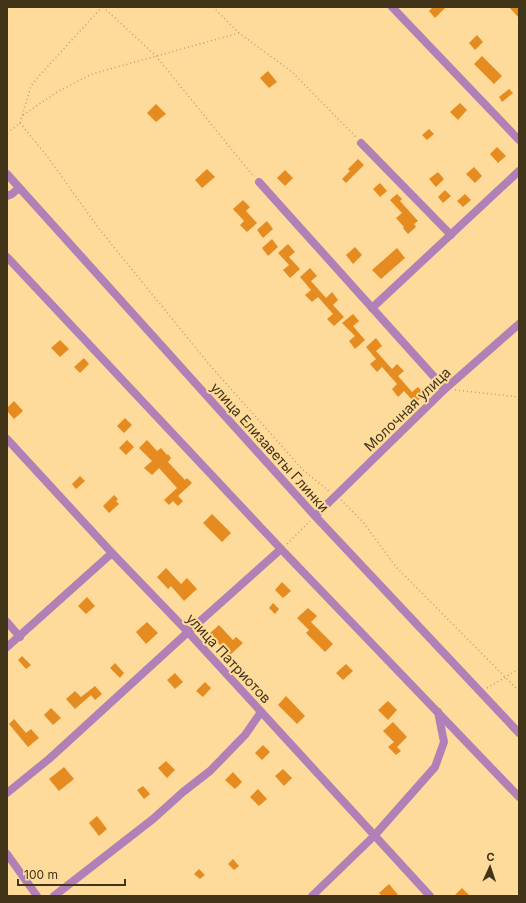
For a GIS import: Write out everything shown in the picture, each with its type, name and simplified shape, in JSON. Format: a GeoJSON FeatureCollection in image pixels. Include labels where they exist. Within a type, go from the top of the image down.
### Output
{"type":"FeatureCollection","features":[{"type":"Feature","properties":{"kind":"street"},"geometry":{"type":"LineString","coordinates":[[392,7],[519,140]]}},
{"type":"Feature","properties":{"kind":"street"},"geometry":{"type":"LineString","coordinates":[[361,143],[451,235]]}},
{"type":"Feature","properties":{"kind":"street"},"geometry":{"type":"LineString","coordinates":[[372,308],[519,171]]}},
{"type":"Feature","properties":{"kind":"street","name":"улица Елизаветы Глинки"},"geometry":{"type":"LineString","coordinates":[[7,174],[315,516],[519,733]]}},
{"type":"Feature","properties":{"kind":"street"},"geometry":{"type":"LineString","coordinates":[[259,182],[445,389]]}},
{"type":"Feature","properties":{"kind":"street"},"geometry":{"type":"LineString","coordinates":[[7,196],[19,188]]}},
{"type":"Feature","properties":{"kind":"street"},"geometry":{"type":"LineString","coordinates":[[7,257],[281,549],[519,797]]}},
{"type":"Feature","properties":{"kind":"street","name":"Молочная улица"},"geometry":{"type":"LineString","coordinates":[[315,516],[445,389],[519,324]]}},
{"type":"Feature","properties":{"kind":"street","name":"улица Патриотов"},"geometry":{"type":"LineString","coordinates":[[7,439],[112,553],[188,632],[430,896]]}},
{"type":"Feature","properties":{"kind":"street"},"geometry":{"type":"LineString","coordinates":[[7,793],[49,759],[281,549]]}},
{"type":"Feature","properties":{"kind":"street"},"geometry":{"type":"LineString","coordinates":[[7,647],[20,637],[112,553]]}},
{"type":"Feature","properties":{"kind":"street"},"geometry":{"type":"LineString","coordinates":[[7,622],[20,637]]}},
{"type":"Feature","properties":{"kind":"street"},"geometry":{"type":"LineString","coordinates":[[54,896],[153,819],[210,771],[245,735],[261,712]]}},
{"type":"Feature","properties":{"kind":"street"},"geometry":{"type":"LineString","coordinates":[[312,896],[374,836],[435,767],[444,742],[438,712]]}},
{"type":"Feature","properties":{"kind":"street"},"geometry":{"type":"LineString","coordinates":[[7,854],[37,896]]}},
{"type":"Feature","properties":{"kind":"path"},"geometry":{"type":"LineString","coordinates":[[7,132],[20,123],[31,86],[38,76],[102,7],[156,56],[259,182]]}},
{"type":"Feature","properties":{"kind":"path"},"geometry":{"type":"LineString","coordinates":[[213,7],[239,33],[292,72],[361,143]]}},
{"type":"Feature","properties":{"kind":"path"},"geometry":{"type":"LineString","coordinates":[[23,115],[57,92],[86,77],[122,65],[239,33]]}},
{"type":"Feature","properties":{"kind":"path"},"geometry":{"type":"LineString","coordinates":[[20,123],[47,156],[100,230],[208,362],[303,470],[350,509],[363,522],[396,567],[506,677],[519,692]]}},
{"type":"Feature","properties":{"kind":"path"},"geometry":{"type":"LineString","coordinates":[[445,389],[519,397]]}},
{"type":"Feature","properties":{"kind":"path"},"geometry":{"type":"LineString","coordinates":[[281,549],[315,516]]}},
{"type":"Feature","properties":{"kind":"path"},"geometry":{"type":"LineString","coordinates":[[480,692],[519,669]]}},
{"type":"Feature","properties":{"kind":"building"},"geometry":{"type":"Polygon","coordinates":[[[433,7],[446,7],[435,18],[429,11],[433,7]]]}},
{"type":"Feature","properties":{"kind":"building"},"geometry":{"type":"Polygon","coordinates":[[[509,7],[519,7],[519,18],[509,7]]]}},
{"type":"Feature","properties":{"kind":"building"},"geometry":{"type":"Polygon","coordinates":[[[477,35],[483,42],[475,50],[469,43],[477,35]]]}},
{"type":"Feature","properties":{"kind":"building"},"geometry":{"type":"Polygon","coordinates":[[[482,56],[502,76],[494,84],[474,64],[482,56]]]}},
{"type":"Feature","properties":{"kind":"building"},"geometry":{"type":"Polygon","coordinates":[[[268,71],[277,82],[269,88],[260,78],[268,71]]]}},
{"type":"Feature","properties":{"kind":"building"},"geometry":{"type":"Polygon","coordinates":[[[509,89],[513,93],[502,102],[499,97],[509,89]]]}},
{"type":"Feature","properties":{"kind":"building"},"geometry":{"type":"Polygon","coordinates":[[[460,103],[467,110],[458,120],[450,112],[460,103]]]}},
{"type":"Feature","properties":{"kind":"building"},"geometry":{"type":"Polygon","coordinates":[[[156,104],[166,114],[156,122],[147,113],[156,104]]]}},
{"type":"Feature","properties":{"kind":"building"},"geometry":{"type":"Polygon","coordinates":[[[429,129],[434,134],[427,140],[422,135],[429,129]]]}},
{"type":"Feature","properties":{"kind":"building"},"geometry":{"type":"Polygon","coordinates":[[[497,147],[506,156],[498,163],[490,154],[497,147]]]}},
{"type":"Feature","properties":{"kind":"building"},"geometry":{"type":"Polygon","coordinates":[[[358,159],[364,165],[346,183],[342,179],[350,171],[348,169],[358,159]]]}},
{"type":"Feature","properties":{"kind":"building"},"geometry":{"type":"Polygon","coordinates":[[[474,167],[482,176],[475,183],[466,174],[474,167]]]}},
{"type":"Feature","properties":{"kind":"building"},"geometry":{"type":"Polygon","coordinates":[[[207,169],[215,177],[202,188],[195,180],[207,169]]]}},
{"type":"Feature","properties":{"kind":"building"},"geometry":{"type":"Polygon","coordinates":[[[285,170],[293,178],[285,186],[277,178],[285,170]]]}},
{"type":"Feature","properties":{"kind":"building"},"geometry":{"type":"Polygon","coordinates":[[[438,172],[444,179],[436,187],[429,179],[438,172]]]}},
{"type":"Feature","properties":{"kind":"building"},"geometry":{"type":"Polygon","coordinates":[[[380,183],[387,191],[380,197],[373,189],[380,183]]]}},
{"type":"Feature","properties":{"kind":"building"},"geometry":{"type":"Polygon","coordinates":[[[445,190],[451,196],[443,203],[438,197],[445,190]]]}},
{"type":"Feature","properties":{"kind":"building"},"geometry":{"type":"Polygon","coordinates":[[[397,194],[402,199],[400,201],[418,221],[414,224],[416,227],[408,234],[396,218],[402,213],[390,200],[397,194]]]}},
{"type":"Feature","properties":{"kind":"building"},"geometry":{"type":"Polygon","coordinates":[[[465,194],[471,200],[463,207],[457,201],[465,194]]]}},
{"type":"Feature","properties":{"kind":"building"},"geometry":{"type":"Polygon","coordinates":[[[243,200],[250,207],[246,211],[257,223],[247,232],[240,225],[244,221],[233,209],[243,200]]]}},
{"type":"Feature","properties":{"kind":"building"},"geometry":{"type":"Polygon","coordinates":[[[267,221],[273,229],[263,238],[257,230],[267,221]]]}},
{"type":"Feature","properties":{"kind":"building"},"geometry":{"type":"Polygon","coordinates":[[[272,239],[278,247],[268,256],[262,248],[272,239]]]}},
{"type":"Feature","properties":{"kind":"building"},"geometry":{"type":"Polygon","coordinates":[[[288,244],[295,252],[289,257],[300,269],[290,278],[283,270],[289,265],[278,253],[288,244]]]}},
{"type":"Feature","properties":{"kind":"building"},"geometry":{"type":"Polygon","coordinates":[[[355,247],[362,255],[353,264],[346,255],[355,247]]]}},
{"type":"Feature","properties":{"kind":"building"},"geometry":{"type":"Polygon","coordinates":[[[397,248],[405,258],[381,279],[372,270],[397,248]]]}},
{"type":"Feature","properties":{"kind":"building"},"geometry":{"type":"Polygon","coordinates":[[[310,268],[317,276],[311,281],[326,298],[332,292],[338,300],[333,305],[344,317],[334,326],[327,319],[333,314],[318,297],[312,302],[305,295],[311,290],[300,277],[310,268]]]}},
{"type":"Feature","properties":{"kind":"building"},"geometry":{"type":"Polygon","coordinates":[[[353,314],[359,321],[353,326],[365,340],[355,349],[349,341],[355,336],[342,323],[353,314]]]}},
{"type":"Feature","properties":{"kind":"building"},"geometry":{"type":"Polygon","coordinates":[[[376,338],[382,346],[376,351],[392,369],[397,364],[404,371],[398,376],[412,392],[418,387],[425,394],[415,403],[404,391],[398,397],[392,389],[397,384],[382,367],[377,372],[370,364],[376,359],[366,347],[376,338]]]}},
{"type":"Feature","properties":{"kind":"building"},"geometry":{"type":"Polygon","coordinates":[[[60,340],[69,349],[60,357],[51,348],[60,340]]]}},
{"type":"Feature","properties":{"kind":"building"},"geometry":{"type":"Polygon","coordinates":[[[84,358],[89,364],[80,373],[74,367],[84,358]]]}},
{"type":"Feature","properties":{"kind":"building"},"geometry":{"type":"Polygon","coordinates":[[[14,401],[23,411],[14,419],[7,411],[7,408],[14,401]]]}},
{"type":"Feature","properties":{"kind":"building"},"geometry":{"type":"Polygon","coordinates":[[[125,418],[132,425],[124,433],[117,426],[125,418]]]}},
{"type":"Feature","properties":{"kind":"building"},"geometry":{"type":"Polygon","coordinates":[[[127,440],[134,447],[126,455],[119,448],[127,440]]]}},
{"type":"Feature","properties":{"kind":"building"},"geometry":{"type":"Polygon","coordinates":[[[147,440],[157,451],[161,448],[167,455],[168,454],[171,458],[168,462],[185,480],[187,478],[192,483],[178,496],[183,501],[178,506],[173,501],[169,505],[164,500],[177,488],[159,468],[152,475],[144,468],[152,461],[139,448],[147,440]]]}},
{"type":"Feature","properties":{"kind":"building"},"geometry":{"type":"Polygon","coordinates":[[[80,476],[85,481],[76,489],[72,484],[80,476]]]}},
{"type":"Feature","properties":{"kind":"building"},"geometry":{"type":"Polygon","coordinates":[[[114,495],[118,499],[116,501],[119,504],[109,513],[103,506],[114,495]]]}},
{"type":"Feature","properties":{"kind":"building"},"geometry":{"type":"Polygon","coordinates":[[[212,514],[231,533],[222,542],[203,523],[212,514]]]}},
{"type":"Feature","properties":{"kind":"building"},"geometry":{"type":"Polygon","coordinates":[[[166,568],[181,584],[187,578],[197,589],[184,601],[171,586],[168,589],[157,577],[166,568]]]}},
{"type":"Feature","properties":{"kind":"building"},"geometry":{"type":"Polygon","coordinates":[[[282,582],[291,591],[283,598],[275,590],[282,582]]]}},
{"type":"Feature","properties":{"kind":"building"},"geometry":{"type":"Polygon","coordinates":[[[87,597],[95,606],[86,614],[78,606],[87,597]]]}},
{"type":"Feature","properties":{"kind":"building"},"geometry":{"type":"Polygon","coordinates":[[[273,603],[279,609],[275,614],[269,608],[273,603]]]}},
{"type":"Feature","properties":{"kind":"building"},"geometry":{"type":"Polygon","coordinates":[[[308,608],[317,616],[311,622],[333,644],[325,652],[306,633],[309,630],[297,618],[308,608]]]}},
{"type":"Feature","properties":{"kind":"building"},"geometry":{"type":"Polygon","coordinates":[[[147,622],[158,633],[146,644],[136,632],[147,622]]]}},
{"type":"Feature","properties":{"kind":"building"},"geometry":{"type":"Polygon","coordinates":[[[219,625],[233,640],[236,637],[243,643],[230,655],[209,634],[219,625]]]}},
{"type":"Feature","properties":{"kind":"building"},"geometry":{"type":"Polygon","coordinates":[[[22,656],[31,665],[26,669],[18,660],[22,656]]]}},
{"type":"Feature","properties":{"kind":"building"},"geometry":{"type":"Polygon","coordinates":[[[115,663],[124,673],[120,678],[110,668],[115,663]]]}},
{"type":"Feature","properties":{"kind":"building"},"geometry":{"type":"Polygon","coordinates":[[[346,664],[353,671],[343,680],[336,673],[346,664]]]}},
{"type":"Feature","properties":{"kind":"building"},"geometry":{"type":"Polygon","coordinates":[[[175,673],[183,682],[175,689],[167,680],[175,673]]]}},
{"type":"Feature","properties":{"kind":"building"},"geometry":{"type":"Polygon","coordinates":[[[205,682],[211,688],[203,697],[196,691],[205,682]]]}},
{"type":"Feature","properties":{"kind":"building"},"geometry":{"type":"Polygon","coordinates":[[[95,686],[102,694],[95,700],[91,695],[75,709],[66,699],[75,691],[81,697],[95,686]]]}},
{"type":"Feature","properties":{"kind":"building"},"geometry":{"type":"Polygon","coordinates":[[[286,696],[305,716],[297,724],[278,705],[286,696]]]}},
{"type":"Feature","properties":{"kind":"building"},"geometry":{"type":"Polygon","coordinates":[[[388,701],[397,710],[388,720],[378,710],[388,701]]]}},
{"type":"Feature","properties":{"kind":"building"},"geometry":{"type":"Polygon","coordinates":[[[51,708],[61,718],[53,725],[44,715],[51,708]]]}},
{"type":"Feature","properties":{"kind":"building"},"geometry":{"type":"Polygon","coordinates":[[[14,719],[26,733],[31,729],[39,738],[28,747],[9,724],[14,719]]]}},
{"type":"Feature","properties":{"kind":"building"},"geometry":{"type":"Polygon","coordinates":[[[393,722],[407,737],[397,747],[401,751],[396,755],[388,747],[394,742],[383,731],[393,722]]]}},
{"type":"Feature","properties":{"kind":"building"},"geometry":{"type":"Polygon","coordinates":[[[263,745],[270,752],[262,760],[255,753],[263,745]]]}},
{"type":"Feature","properties":{"kind":"building"},"geometry":{"type":"Polygon","coordinates":[[[166,761],[175,770],[167,778],[158,768],[166,761]]]}},
{"type":"Feature","properties":{"kind":"building"},"geometry":{"type":"Polygon","coordinates":[[[64,767],[74,779],[59,791],[49,779],[64,767]]]}},
{"type":"Feature","properties":{"kind":"building"},"geometry":{"type":"Polygon","coordinates":[[[283,769],[292,778],[284,786],[275,776],[283,769]]]}},
{"type":"Feature","properties":{"kind":"building"},"geometry":{"type":"Polygon","coordinates":[[[233,772],[242,782],[235,789],[225,780],[233,772]]]}},
{"type":"Feature","properties":{"kind":"building"},"geometry":{"type":"Polygon","coordinates":[[[143,786],[150,794],[144,799],[137,790],[143,786]]]}},
{"type":"Feature","properties":{"kind":"building"},"geometry":{"type":"Polygon","coordinates":[[[258,789],[267,799],[259,806],[250,797],[258,789]]]}},
{"type":"Feature","properties":{"kind":"building"},"geometry":{"type":"Polygon","coordinates":[[[97,816],[107,829],[99,836],[89,823],[97,816]]]}},
{"type":"Feature","properties":{"kind":"building"},"geometry":{"type":"Polygon","coordinates":[[[233,859],[239,866],[234,870],[228,864],[233,859]]]}},
{"type":"Feature","properties":{"kind":"building"},"geometry":{"type":"Polygon","coordinates":[[[199,869],[205,875],[200,879],[194,874],[199,869]]]}},
{"type":"Feature","properties":{"kind":"building"},"geometry":{"type":"Polygon","coordinates":[[[389,884],[399,896],[382,896],[379,893],[389,884]]]}},
{"type":"Feature","properties":{"kind":"building"},"geometry":{"type":"Polygon","coordinates":[[[462,888],[470,896],[454,896],[462,888]]]}}]}
